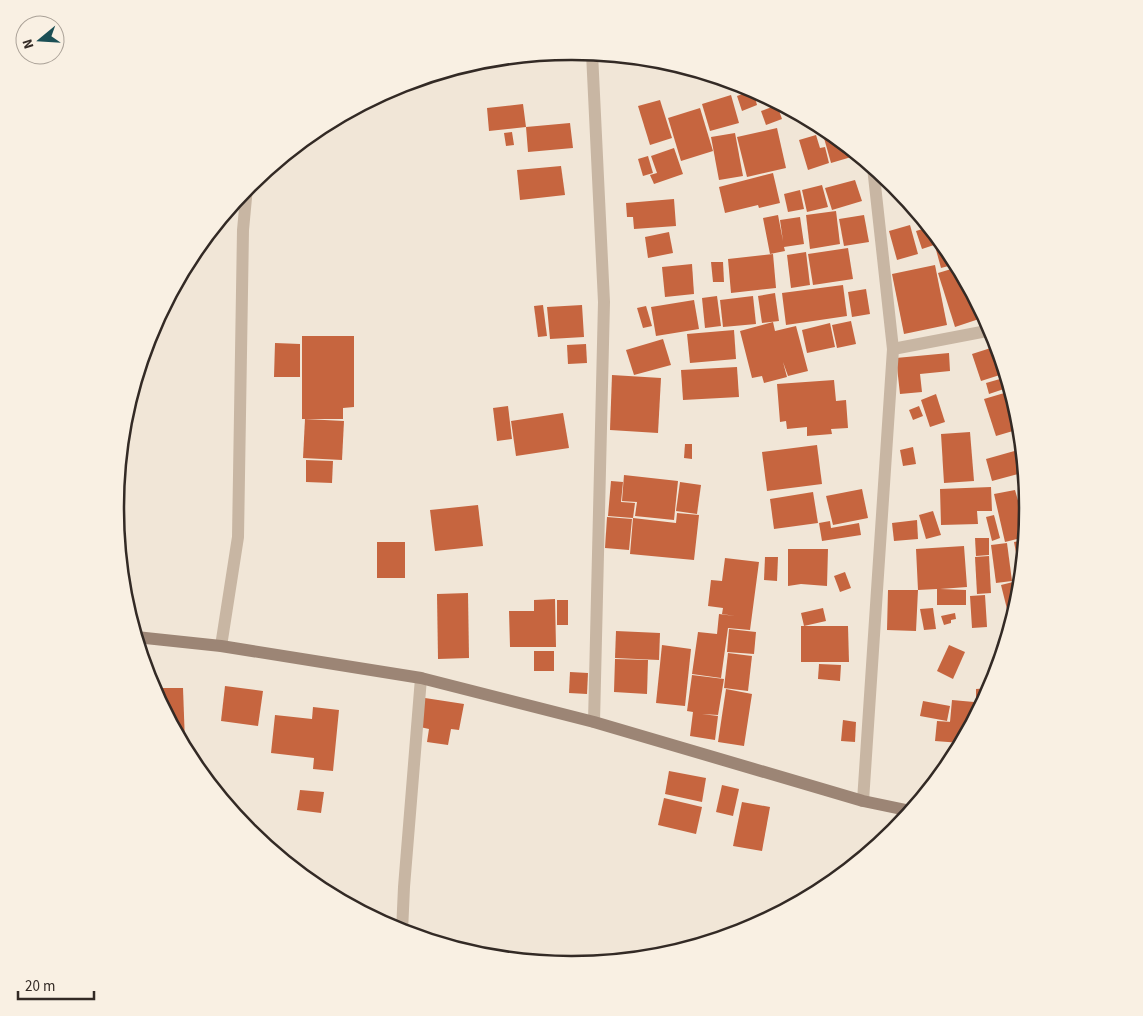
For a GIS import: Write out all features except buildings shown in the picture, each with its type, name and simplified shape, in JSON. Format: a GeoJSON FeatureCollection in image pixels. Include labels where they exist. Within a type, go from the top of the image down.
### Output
{"type":"FeatureCollection","features":[{"type":"Feature","properties":{"kind":"street"},"geometry":{"type":"LineString","coordinates":[[592,61],[604,302],[594,722]]}},
{"type":"Feature","properties":{"kind":"street"},"geometry":{"type":"LineString","coordinates":[[863,801],[892,348],[874,178]]}},
{"type":"Feature","properties":{"kind":"street"},"geometry":{"type":"LineString","coordinates":[[221,646],[238,537],[243,230],[246,201]]}},
{"type":"Feature","properties":{"kind":"street"},"geometry":{"type":"LineString","coordinates":[[892,348],[983,332]]}},
{"type":"Feature","properties":{"kind":"street"},"geometry":{"type":"LineString","coordinates":[[143,638],[221,646],[421,678],[594,722],[863,801],[902,809]]}},
{"type":"Feature","properties":{"kind":"street"},"geometry":{"type":"LineString","coordinates":[[402,923],[421,678]]}}]}
